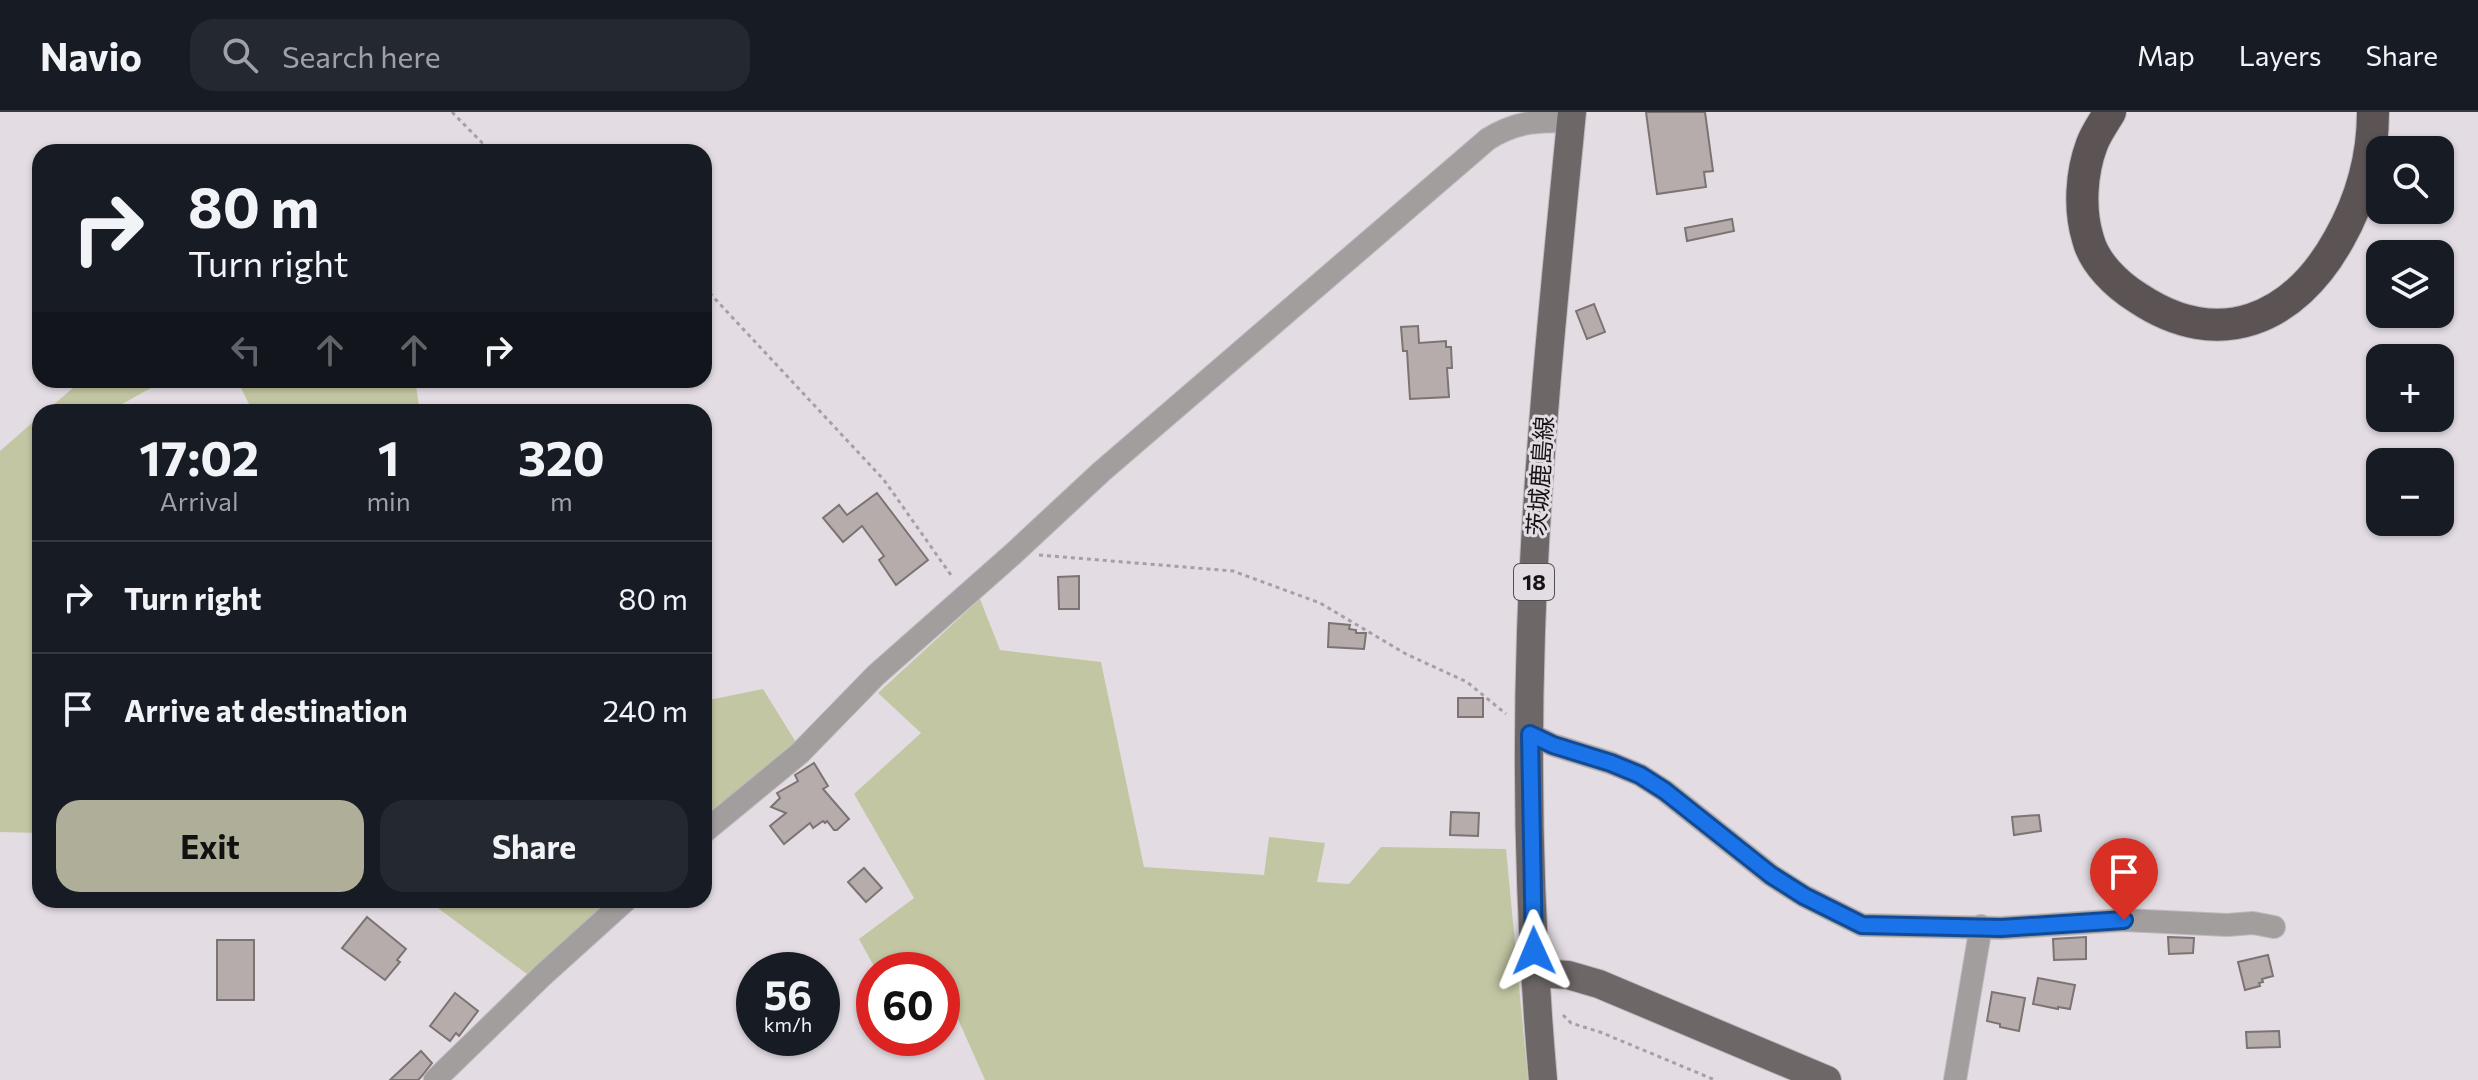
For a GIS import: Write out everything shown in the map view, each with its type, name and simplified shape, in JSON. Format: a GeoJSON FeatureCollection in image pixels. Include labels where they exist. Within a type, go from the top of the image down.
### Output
{"type":"FeatureCollection","features":[{"type":"Feature","properties":{"kind":"highway"},"geometry":{"type":"LineString","coordinates":[[2110,112],[2092,143],[2084,177],[2082,210],[2088,242],[2107,273],[2131,294],[2158,312],[2194,324],[2231,324],[2272,312],[2299,291],[2329,257],[2350,219],[2366,176],[2373,112]]}},
{"type":"Feature","properties":{"kind":"main road","name":"茨城鹿島線"},"geometry":{"type":"LineString","coordinates":[[1543,1080],[1535,973],[1531,632],[1539,494],[1571,116]]}},
{"type":"Feature","properties":{"kind":"main road"},"geometry":{"type":"LineString","coordinates":[[1535,973],[1568,975],[1599,984],[1827,1080]]}},
{"type":"Feature","properties":{"kind":"street"},"geometry":{"type":"LineString","coordinates":[[712,825],[800,753],[876,675],[1101,472],[1488,139],[1511,126],[1571,116]]}},
{"type":"Feature","properties":{"kind":"street"},"geometry":{"type":"LineString","coordinates":[[1530,734],[1640,775],[1665,791],[1771,875],[1804,896],[1862,925],[2025,927],[2124,920],[2227,925],[2253,923],[2274,927]]}},
{"type":"Feature","properties":{"kind":"street"},"geometry":{"type":"LineString","coordinates":[[435,1080],[617,908]]}},
{"type":"Feature","properties":{"kind":"street"},"geometry":{"type":"LineString","coordinates":[[1955,1080],[1981,926]]}},
{"type":"Feature","properties":{"kind":"path"},"geometry":{"type":"LineString","coordinates":[[452,112],[483,144]]}},
{"type":"Feature","properties":{"kind":"path"},"geometry":{"type":"LineString","coordinates":[[712,296],[884,480],[966,596]]}},
{"type":"Feature","properties":{"kind":"path"},"geometry":{"type":"LineString","coordinates":[[1014,553],[1233,571],[1320,603],[1406,654],[1467,682],[1530,734]]}},
{"type":"Feature","properties":{"kind":"path"},"geometry":{"type":"LineString","coordinates":[[1563,1015],[1571,1023],[1715,1080]]}},
{"type":"Feature","properties":{"kind":"green space"},"geometry":{"type":"Polygon","coordinates":[[[73,388],[151,388],[122,404],[54,404],[73,388]]]}},
{"type":"Feature","properties":{"kind":"green space"},"geometry":{"type":"Polygon","coordinates":[[[241,388],[416,388],[419,404],[249,404],[241,388]]]}},
{"type":"Feature","properties":{"kind":"green space"},"geometry":{"type":"Polygon","coordinates":[[[32,423],[32,833],[0,832],[0,451],[32,423]]]}},
{"type":"Feature","properties":{"kind":"green space"},"geometry":{"type":"Polygon","coordinates":[[[980,599],[1000,650],[1101,662],[1144,867],[1264,875],[1269,837],[1325,843],[1317,882],[1349,884],[1381,847],[1506,849],[1528,1080],[985,1080],[960,1024],[960,952],[866,952],[859,939],[914,898],[854,794],[921,733],[878,693],[980,599]]]}},
{"type":"Feature","properties":{"kind":"green space"},"geometry":{"type":"Polygon","coordinates":[[[763,689],[797,744],[712,818],[712,699],[763,689]]]}},
{"type":"Feature","properties":{"kind":"green space"},"geometry":{"type":"Polygon","coordinates":[[[438,908],[609,908],[531,977],[438,908]]]}},
{"type":"Feature","properties":{"kind":"building"},"geometry":{"type":"Polygon","coordinates":[[[1646,112],[1705,112],[1713,171],[1704,172],[1706,187],[1657,194],[1646,112]]]}},
{"type":"Feature","properties":{"kind":"building"},"geometry":{"type":"Polygon","coordinates":[[[1732,219],[1734,231],[1687,241],[1685,228],[1732,219]]]}},
{"type":"Feature","properties":{"kind":"building"},"geometry":{"type":"Polygon","coordinates":[[[1594,304],[1605,332],[1587,339],[1576,311],[1594,304]]]}},
{"type":"Feature","properties":{"kind":"building"},"geometry":{"type":"Polygon","coordinates":[[[1418,326],[1419,343],[1446,341],[1446,347],[1451,347],[1452,368],[1447,368],[1449,397],[1410,399],[1407,351],[1403,351],[1401,327],[1418,326]]]}},
{"type":"Feature","properties":{"kind":"building"},"geometry":{"type":"Polygon","coordinates":[[[877,493],[928,560],[896,585],[879,560],[884,556],[862,526],[843,542],[823,518],[839,505],[847,515],[877,493]]]}},
{"type":"Feature","properties":{"kind":"building"},"geometry":{"type":"Polygon","coordinates":[[[1079,576],[1079,609],[1059,609],[1058,577],[1079,576]]]}},
{"type":"Feature","properties":{"kind":"building"},"geometry":{"type":"Polygon","coordinates":[[[1329,623],[1350,625],[1349,629],[1356,630],[1356,633],[1366,633],[1364,649],[1328,647],[1329,623]]]}},
{"type":"Feature","properties":{"kind":"building"},"geometry":{"type":"Polygon","coordinates":[[[1458,698],[1483,698],[1483,717],[1458,717],[1458,698]]]}},
{"type":"Feature","properties":{"kind":"building"},"geometry":{"type":"Polygon","coordinates":[[[814,763],[828,786],[823,789],[849,819],[837,830],[827,821],[813,828],[810,823],[784,844],[770,826],[786,813],[771,807],[780,798],[777,793],[798,781],[795,775],[814,763]]]}},
{"type":"Feature","properties":{"kind":"building"},"geometry":{"type":"Polygon","coordinates":[[[1451,812],[1479,813],[1478,836],[1450,835],[1451,812]]]}},
{"type":"Feature","properties":{"kind":"building"},"geometry":{"type":"Polygon","coordinates":[[[2039,815],[2041,831],[2014,835],[2012,817],[2039,815]]]}},
{"type":"Feature","properties":{"kind":"building"},"geometry":{"type":"Polygon","coordinates":[[[864,868],[882,888],[866,902],[848,882],[864,868]]]}},
{"type":"Feature","properties":{"kind":"building"},"geometry":{"type":"Polygon","coordinates":[[[367,917],[406,949],[385,980],[342,948],[367,917]]]}},
{"type":"Feature","properties":{"kind":"building"},"geometry":{"type":"Polygon","coordinates":[[[2086,937],[2086,959],[2054,960],[2053,939],[2086,937]]]}},
{"type":"Feature","properties":{"kind":"building"},"geometry":{"type":"Polygon","coordinates":[[[2168,937],[2194,938],[2193,953],[2169,954],[2168,937]]]}},
{"type":"Feature","properties":{"kind":"building"},"geometry":{"type":"Polygon","coordinates":[[[217,940],[254,940],[254,1000],[217,1000],[217,940]]]}},
{"type":"Feature","properties":{"kind":"building"},"geometry":{"type":"Polygon","coordinates":[[[2268,955],[2273,976],[2262,979],[2260,986],[2245,990],[2238,962],[2268,955]]]}},
{"type":"Feature","properties":{"kind":"building"},"geometry":{"type":"Polygon","coordinates":[[[2038,978],[2075,985],[2070,1009],[2033,1004],[2038,978]]]}},
{"type":"Feature","properties":{"kind":"building"},"geometry":{"type":"Polygon","coordinates":[[[1992,992],[2025,998],[2019,1031],[1987,1021],[1992,992]]]}},
{"type":"Feature","properties":{"kind":"building"},"geometry":{"type":"Polygon","coordinates":[[[455,993],[478,1011],[459,1036],[456,1033],[450,1041],[430,1026],[455,993]]]}},
{"type":"Feature","properties":{"kind":"building"},"geometry":{"type":"Polygon","coordinates":[[[2279,1031],[2280,1047],[2247,1048],[2246,1032],[2279,1031]]]}},
{"type":"Feature","properties":{"kind":"building"},"geometry":{"type":"Polygon","coordinates":[[[421,1051],[432,1063],[418,1080],[390,1080],[421,1051]]]}},
{"type":"Feature","properties":{"kind":"route"},"geometry":{"type":"LineString","coordinates":[[1534,951],[1530,734],[1640,775],[1665,791],[1771,875],[1804,896],[1862,925],[2001,928],[2124,920]]}}]}
